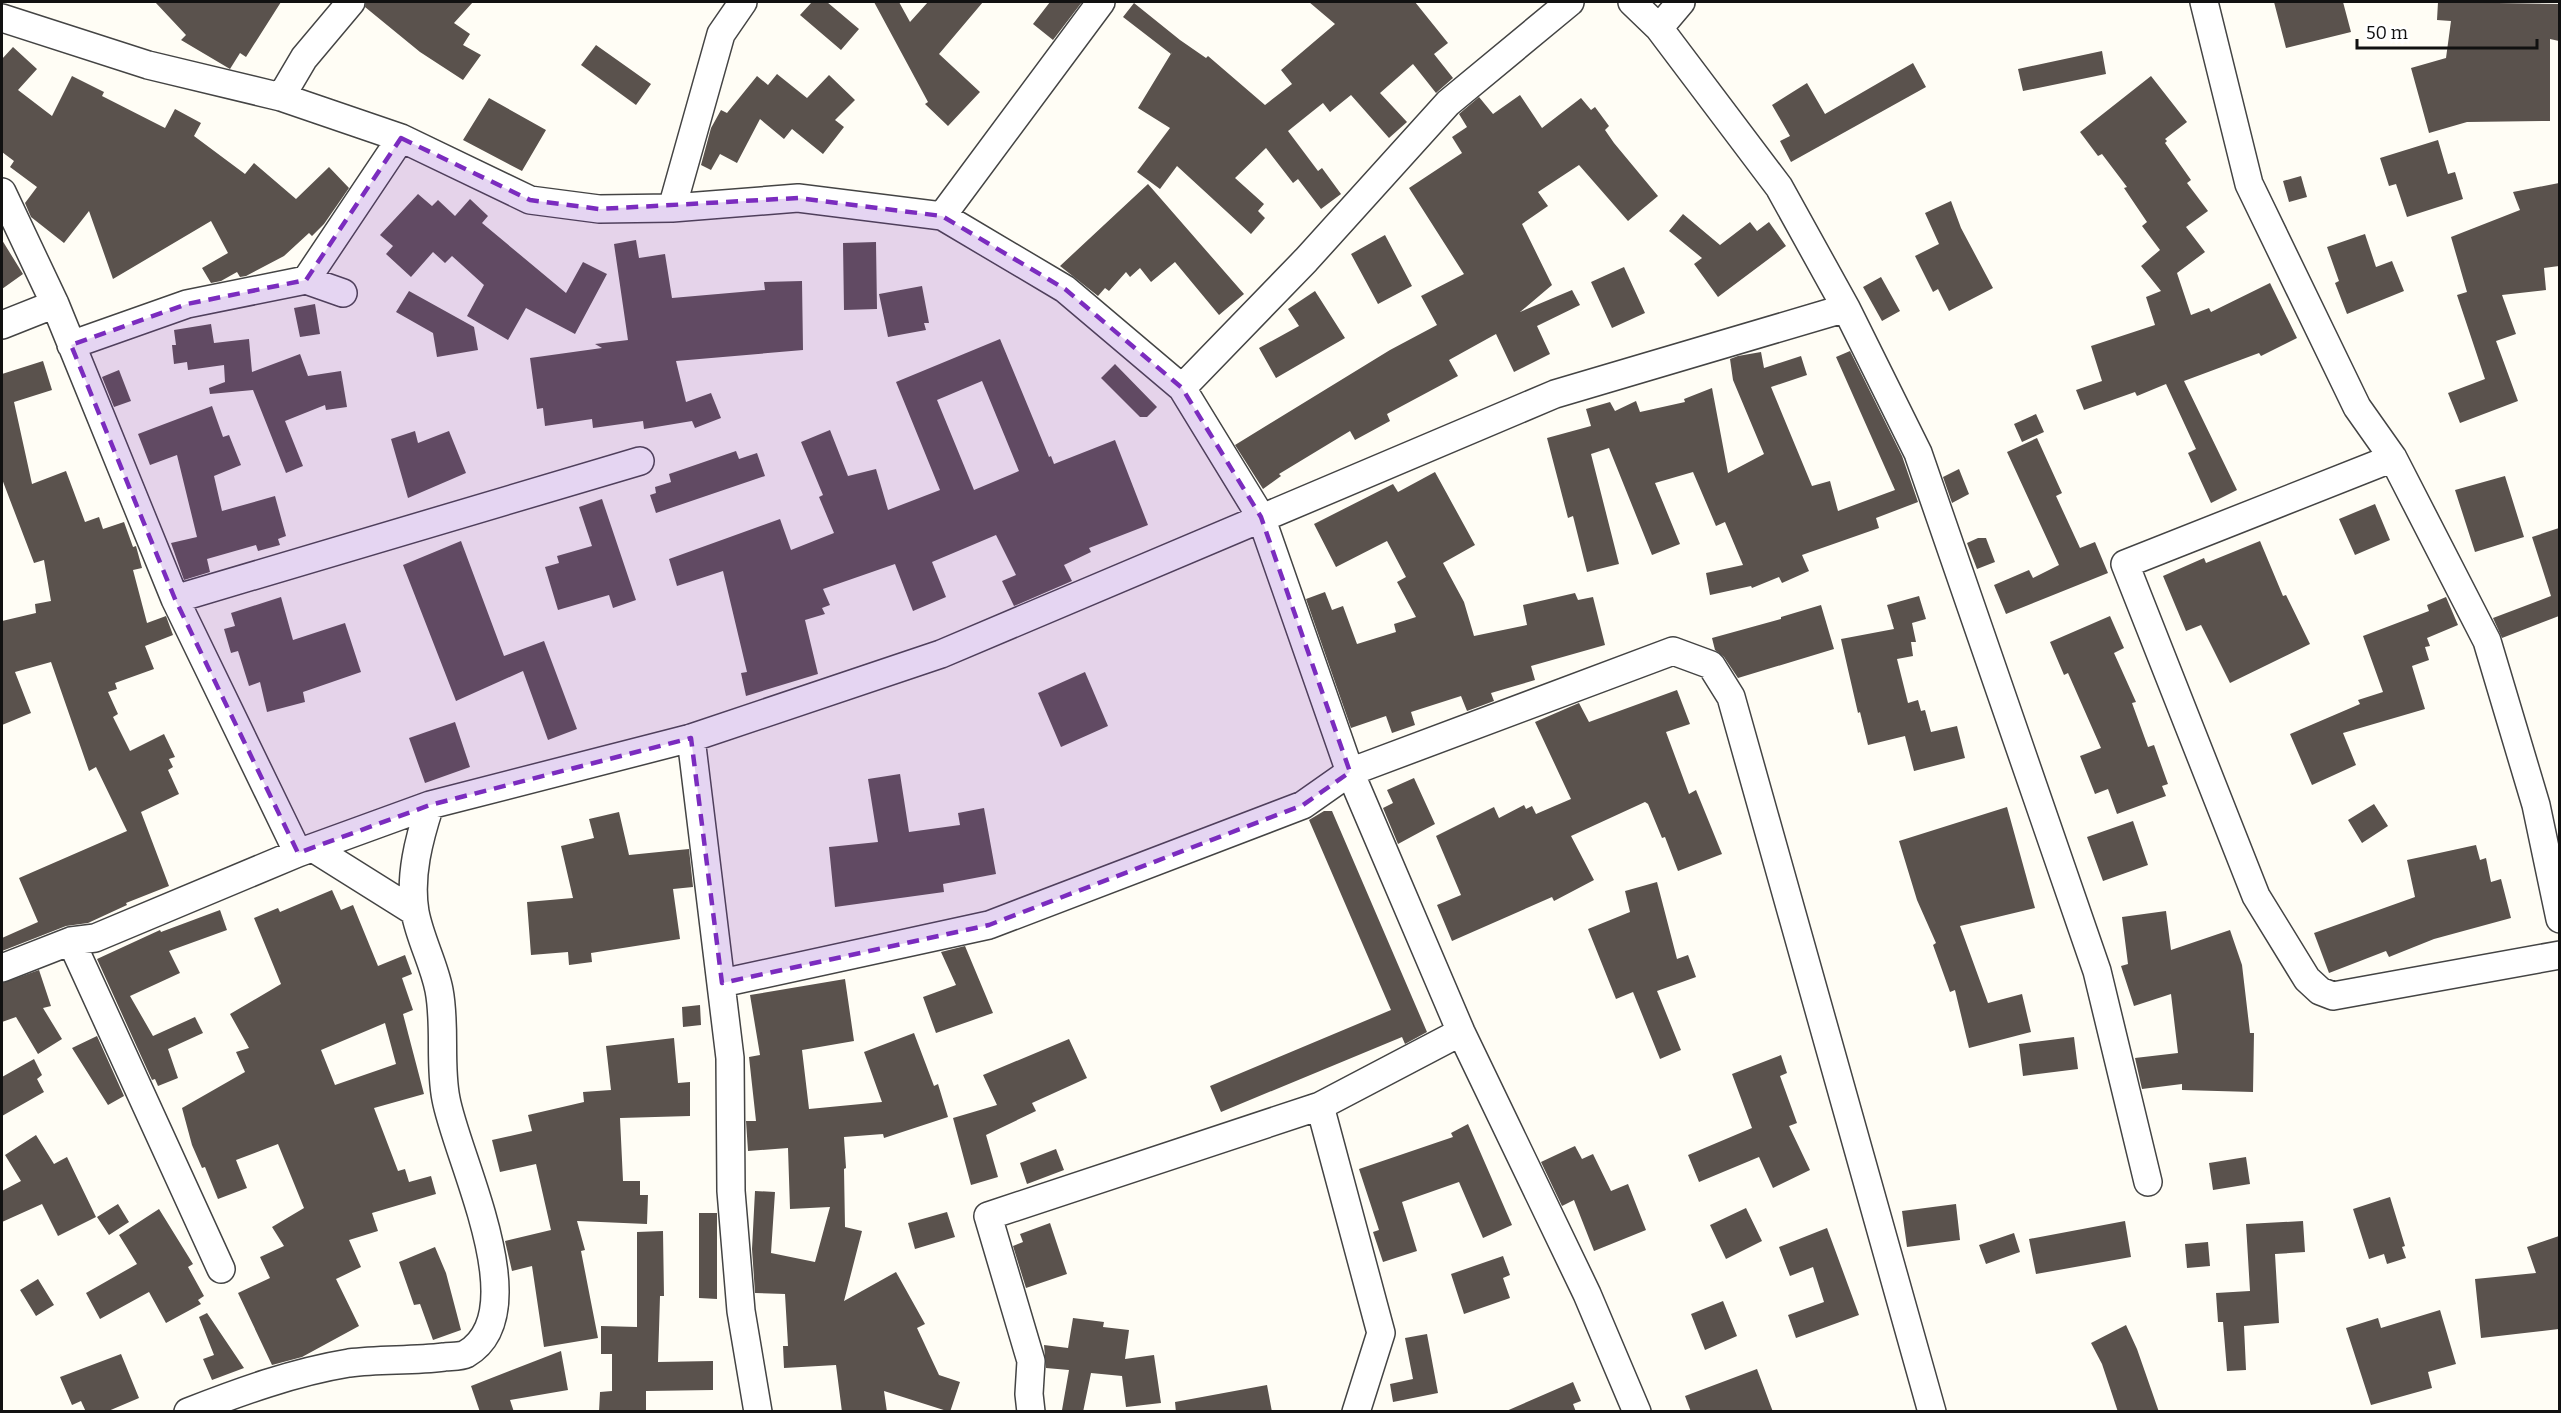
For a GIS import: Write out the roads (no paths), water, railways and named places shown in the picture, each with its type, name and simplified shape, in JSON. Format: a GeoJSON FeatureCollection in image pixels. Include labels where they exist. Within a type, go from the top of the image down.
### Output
{"type":"FeatureCollection","features":[{"type":"Feature","properties":{"kind":"street"},"geometry":{"type":"LineString","coordinates":[[280,97],[304,58],[351,2]]}},
{"type":"Feature","properties":{"kind":"street"},"geometry":{"type":"LineString","coordinates":[[672,208],[721,34],[743,2]]}},
{"type":"Feature","properties":{"kind":"street"},"geometry":{"type":"LineString","coordinates":[[942,216],[1101,2]]}},
{"type":"Feature","properties":{"kind":"street"},"geometry":{"type":"LineString","coordinates":[[1182,388],[1306,260],[1448,103],[1570,2]]}},
{"type":"Feature","properties":{"kind":"street"},"geometry":{"type":"LineString","coordinates":[[1632,2],[1659,28],[1779,187],[1846,308],[1918,453],[2097,971],[2148,1182]]}},
{"type":"Feature","properties":{"kind":"street"},"geometry":{"type":"LineString","coordinates":[[1659,28],[1681,2]]}},
{"type":"Feature","properties":{"kind":"street"},"geometry":{"type":"LineString","coordinates":[[2204,2],[2249,184],[2357,407],[2393,458],[2487,641],[2536,805],[2559,919]]}},
{"type":"Feature","properties":{"kind":"street"},"geometry":{"type":"LineString","coordinates":[[2,18],[148,65],[280,97],[401,138],[530,200],[599,209],[672,208],[798,198],[942,216],[1065,289],[1182,388],[1261,517],[1350,772],[1461,1032],[1587,1294],[1637,1412]]}},
{"type":"Feature","properties":{"kind":"street"},"geometry":{"type":"LineString","coordinates":[[306,280],[401,138]]}},
{"type":"Feature","properties":{"kind":"street"},"geometry":{"type":"LineString","coordinates":[[2,192],[55,304],[175,599],[306,851],[415,912]]}},
{"type":"Feature","properties":{"kind":"street"},"geometry":{"type":"LineString","coordinates":[[71,345],[187,304],[306,280],[343,292]]}},
{"type":"Feature","properties":{"kind":"street"},"geometry":{"type":"LineString","coordinates":[[2,325],[55,304]]}},
{"type":"Feature","properties":{"kind":"street"},"geometry":{"type":"LineString","coordinates":[[2,968],[71,941],[95,938],[306,851],[430,805],[691,738],[941,654],[1555,394],[1846,308]]}},
{"type":"Feature","properties":{"kind":"street"},"geometry":{"type":"LineString","coordinates":[[2393,458],[2125,564],[2256,896],[2307,979],[2313,985],[2333,996],[2559,955]]}},
{"type":"Feature","properties":{"kind":"street"},"geometry":{"type":"LineString","coordinates":[[175,599],[640,461]]}},
{"type":"Feature","properties":{"kind":"street"},"geometry":{"type":"LineString","coordinates":[[722,983],[989,925],[1303,805],[1350,772],[1673,651],[1711,665],[1731,697],[1932,1412]]}},
{"type":"Feature","properties":{"kind":"street"},"geometry":{"type":"LineString","coordinates":[[691,738],[730,1058],[731,1191],[741,1311],[758,1412]]}},
{"type":"Feature","properties":{"kind":"street"},"geometry":{"type":"LineString","coordinates":[[188,1412],[233,1394],[349,1363],[465,1355],[487,1335],[495,1312],[494,1273],[478,1198],[458,1144],[445,1098],[439,990],[415,912],[415,869],[420,837],[430,805]]}},
{"type":"Feature","properties":{"kind":"street"},"geometry":{"type":"LineString","coordinates":[[71,941],[221,1269]]}},
{"type":"Feature","properties":{"kind":"street"},"geometry":{"type":"LineString","coordinates":[[1031,1412],[1029,1394],[1031,1361],[987,1216],[1320,1106],[1461,1032]]}},
{"type":"Feature","properties":{"kind":"street"},"geometry":{"type":"LineString","coordinates":[[1320,1106],[1381,1333],[1356,1412]]}}]}
